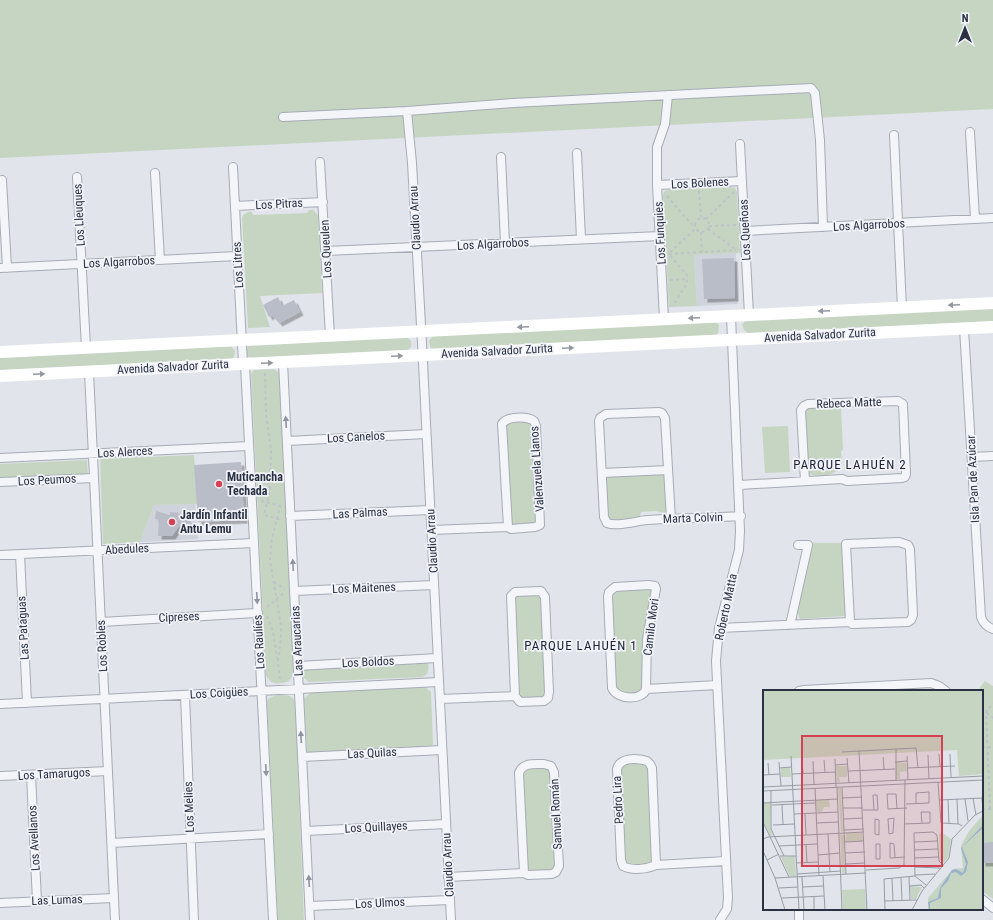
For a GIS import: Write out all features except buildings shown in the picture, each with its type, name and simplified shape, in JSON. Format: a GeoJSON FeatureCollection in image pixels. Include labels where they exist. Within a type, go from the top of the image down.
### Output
{"type":"FeatureCollection","features":[{"type":"Feature","properties":{"kind":"main road","name":"Avenida Salvador Zurita"},"geometry":{"type":"LineString","coordinates":[[0,352],[421,332],[667,315],[730,316],[993,303]]}},
{"type":"Feature","properties":{"kind":"main road","name":"Avenida Salvador Zurita"},"geometry":{"type":"LineString","coordinates":[[0,376],[993,326]]}},
{"type":"Feature","properties":{"kind":"street"},"geometry":{"type":"LineString","coordinates":[[283,117],[407,111],[513,103],[811,88],[815,93],[820,140],[823,227]]}},
{"type":"Feature","properties":{"kind":"street","name":"Los Funquies"},"geometry":{"type":"LineString","coordinates":[[667,315],[662,280],[657,185],[657,147],[665,124],[668,95]]}},
{"type":"Feature","properties":{"kind":"street","name":"Claudio Arrau"},"geometry":{"type":"LineString","coordinates":[[407,111],[412,163],[451,920]]}},
{"type":"Feature","properties":{"kind":"street"},"geometry":{"type":"LineString","coordinates":[[970,132],[975,219]]}},
{"type":"Feature","properties":{"kind":"street"},"geometry":{"type":"LineString","coordinates":[[894,135],[902,308]]}},
{"type":"Feature","properties":{"kind":"street","name":"Los Queñoas"},"geometry":{"type":"LineString","coordinates":[[740,144],[749,315]]}},
{"type":"Feature","properties":{"kind":"street"},"geometry":{"type":"LineString","coordinates":[[577,153],[581,239]]}},
{"type":"Feature","properties":{"kind":"street"},"geometry":{"type":"LineString","coordinates":[[501,157],[505,243]]}},
{"type":"Feature","properties":{"kind":"street","name":"Los Queulen"},"geometry":{"type":"LineString","coordinates":[[320,162],[330,336]]}},
{"type":"Feature","properties":{"kind":"street","name":"Los Litres"},"geometry":{"type":"LineString","coordinates":[[233,166],[244,364]]}},
{"type":"Feature","properties":{"kind":"street"},"geometry":{"type":"LineString","coordinates":[[155,173],[160,260]]}},
{"type":"Feature","properties":{"kind":"street","name":"Los Lleuques"},"geometry":{"type":"LineString","coordinates":[[77,177],[86,348]]}},
{"type":"Feature","properties":{"kind":"street"},"geometry":{"type":"LineString","coordinates":[[2,180],[3,268]]}},
{"type":"Feature","properties":{"kind":"street","name":"Los Bolenes"},"geometry":{"type":"LineString","coordinates":[[657,185],[742,183]]}},
{"type":"Feature","properties":{"kind":"street","name":"Los Pitras"},"geometry":{"type":"LineString","coordinates":[[235,206],[323,202]]}},
{"type":"Feature","properties":{"kind":"street","name":"Los Algarrobos"},"geometry":{"type":"LineString","coordinates":[[744,228],[823,227],[993,218]]}},
{"type":"Feature","properties":{"kind":"street","name":"Los Algarrobos"},"geometry":{"type":"LineString","coordinates":[[326,252],[660,236]]}},
{"type":"Feature","properties":{"kind":"street","name":"Los Algarrobos"},"geometry":{"type":"LineString","coordinates":[[3,268],[238,256]]}},
{"type":"Feature","properties":{"kind":"street","name":"Roberto Matta"},"geometry":{"type":"LineString","coordinates":[[720,920],[727,909],[728,898],[717,685],[717,649],[719,628],[739,550],[740,516],[730,316]]}},
{"type":"Feature","properties":{"kind":"street","name":"Isla Pan de Azúcar"},"geometry":{"type":"LineString","coordinates":[[964,328],[981,617],[983,622],[990,628]]}},
{"type":"Feature","properties":{"kind":"street","name":"Las Araucarias"},"geometry":{"type":"LineString","coordinates":[[283,362],[310,920]]}},
{"type":"Feature","properties":{"kind":"street","name":"Los Raulíes"},"geometry":{"type":"LineString","coordinates":[[244,364],[254,543],[260,611],[262,691],[273,920]]}},
{"type":"Feature","properties":{"kind":"street","name":"Los Robles"},"geometry":{"type":"LineString","coordinates":[[89,372],[116,920]]}},
{"type":"Feature","properties":{"kind":"street","name":"Rebeca Matte"},"geometry":{"type":"LineString","coordinates":[[898,401],[903,404],[905,477],[847,481],[842,479],[805,481],[801,410],[804,406],[808,404],[898,401]]}},
{"type":"Feature","properties":{"kind":"street"},"geometry":{"type":"LineString","coordinates":[[668,470],[602,473],[600,418],[606,414],[659,412],[664,415],[665,418],[671,519]]}},
{"type":"Feature","properties":{"kind":"street","name":"Valenzuela Llanos"},"geometry":{"type":"LineString","coordinates":[[431,530],[508,527],[511,529],[535,527],[540,525],[536,426],[534,421],[528,418],[509,418],[504,421],[502,427],[508,527]]}},
{"type":"Feature","properties":{"kind":"street","name":"Los Canelos"},"geometry":{"type":"LineString","coordinates":[[287,441],[426,434]]}},
{"type":"Feature","properties":{"kind":"street","name":"Los Alerces"},"geometry":{"type":"LineString","coordinates":[[0,458],[249,446]]}},
{"type":"Feature","properties":{"kind":"street"},"geometry":{"type":"LineString","coordinates":[[972,457],[993,456]]}},
{"type":"Feature","properties":{"kind":"street","name":"Marta Colvin"},"geometry":{"type":"LineString","coordinates":[[602,473],[604,517],[607,523],[615,524],[645,520],[740,516]]}},
{"type":"Feature","properties":{"kind":"street","name":"Los Peumos"},"geometry":{"type":"LineString","coordinates":[[0,482],[94,478]]}},
{"type":"Feature","properties":{"kind":"street"},"geometry":{"type":"LineString","coordinates":[[739,484],[805,481]]}},
{"type":"Feature","properties":{"kind":"street","name":"Las Palmas"},"geometry":{"type":"LineString","coordinates":[[291,519],[430,510]]}},
{"type":"Feature","properties":{"kind":"street"},"geometry":{"type":"LineString","coordinates":[[719,628],[850,622],[852,624],[908,622],[911,620],[913,615],[910,549],[908,544],[899,542],[846,544],[850,622]]}},
{"type":"Feature","properties":{"kind":"street","name":"Abedules"},"geometry":{"type":"LineString","coordinates":[[0,555],[254,543]]}},
{"type":"Feature","properties":{"kind":"street"},"geometry":{"type":"LineString","coordinates":[[790,625],[808,545],[798,545]]}},
{"type":"Feature","properties":{"kind":"street","name":"Las Pataguas"},"geometry":{"type":"LineString","coordinates":[[20,554],[27,703]]}},
{"type":"Feature","properties":{"kind":"street","name":"Camilo Mori"},"geometry":{"type":"LineString","coordinates":[[649,584],[656,587],[647,639],[646,689],[645,693],[641,696],[623,697],[616,694],[612,688],[608,596],[609,592],[615,587],[649,584]]}},
{"type":"Feature","properties":{"kind":"street","name":"Los Maitenes"},"geometry":{"type":"LineString","coordinates":[[294,591],[434,585]]}},
{"type":"Feature","properties":{"kind":"street"},"geometry":{"type":"LineString","coordinates":[[541,591],[545,597],[548,698],[544,701],[520,702],[515,696],[511,596],[515,592],[541,591]]}},
{"type":"Feature","properties":{"kind":"street","name":"Cipreses"},"geometry":{"type":"LineString","coordinates":[[101,622],[260,611]]}},
{"type":"Feature","properties":{"kind":"street","name":"Los Boldos"},"geometry":{"type":"LineString","coordinates":[[298,666],[438,658]]}},
{"type":"Feature","properties":{"kind":"street","name":"Los Coigües"},"geometry":{"type":"LineString","coordinates":[[0,704],[439,682]]}},
{"type":"Feature","properties":{"kind":"street"},"geometry":{"type":"LineString","coordinates":[[804,690],[931,683],[945,690]]}},
{"type":"Feature","properties":{"kind":"street","name":"Camilo Mori"},"geometry":{"type":"LineString","coordinates":[[646,689],[717,685]]}},
{"type":"Feature","properties":{"kind":"street","name":"Los Melies"},"geometry":{"type":"LineString","coordinates":[[185,695],[194,920]]}},
{"type":"Feature","properties":{"kind":"street"},"geometry":{"type":"LineString","coordinates":[[440,699],[515,696]]}},
{"type":"Feature","properties":{"kind":"street","name":"Las Quilas"},"geometry":{"type":"LineString","coordinates":[[302,757],[442,750]]}},
{"type":"Feature","properties":{"kind":"street","name":"Pedro Lira"},"geometry":{"type":"LineString","coordinates":[[656,865],[652,768],[647,761],[625,760],[619,764],[617,769],[623,866],[630,869],[649,868],[656,865],[726,861]]}},
{"type":"Feature","properties":{"kind":"street","name":"Samuel Román"},"geometry":{"type":"LineString","coordinates":[[448,876],[524,873],[528,875],[552,874],[556,872],[559,866],[554,772],[553,768],[548,764],[526,765],[522,767],[519,773],[524,873]]}},
{"type":"Feature","properties":{"kind":"street","name":"Los Tamarugos"},"geometry":{"type":"LineString","coordinates":[[0,776],[108,771]]}},
{"type":"Feature","properties":{"kind":"street","name":"Los Avellanos"},"geometry":{"type":"LineString","coordinates":[[31,775],[37,901]]}},
{"type":"Feature","properties":{"kind":"street","name":"Los Quillayes"},"geometry":{"type":"LineString","coordinates":[[306,830],[446,824]]}},
{"type":"Feature","properties":{"kind":"street"},"geometry":{"type":"LineString","coordinates":[[112,843],[269,834]]}},
{"type":"Feature","properties":{"kind":"street","name":"Las Lumas"},"geometry":{"type":"LineString","coordinates":[[0,903],[114,898]]}},
{"type":"Feature","properties":{"kind":"street","name":"Los Ulmos"},"geometry":{"type":"LineString","coordinates":[[310,906],[450,900]]}},
{"type":"Feature","properties":{"kind":"street"},"geometry":{"type":"LineString","coordinates":[[983,900],[993,908]]}},
{"type":"Feature","properties":{"kind":"path"},"geometry":{"type":"LineString","coordinates":[[698,183],[701,217]]}},
{"type":"Feature","properties":{"kind":"path"},"geometry":{"type":"LineString","coordinates":[[706,219],[742,183]]}},
{"type":"Feature","properties":{"kind":"path"},"geometry":{"type":"LineString","coordinates":[[657,185],[695,228],[701,232],[705,232],[709,226],[708,222],[706,219],[701,217]]}},
{"type":"Feature","properties":{"kind":"path"},"geometry":{"type":"LineString","coordinates":[[668,254],[695,228],[696,220],[701,217]]}},
{"type":"Feature","properties":{"kind":"path"},"geometry":{"type":"LineString","coordinates":[[709,226],[744,228]]}},
{"type":"Feature","properties":{"kind":"path"},"geometry":{"type":"LineString","coordinates":[[708,229],[736,250]]}},
{"type":"Feature","properties":{"kind":"path"},"geometry":{"type":"LineString","coordinates":[[701,232],[702,252]]}},
{"type":"Feature","properties":{"kind":"path"},"geometry":{"type":"LineString","coordinates":[[668,254],[746,250]]}},
{"type":"Feature","properties":{"kind":"path"},"geometry":{"type":"LineString","coordinates":[[667,315],[687,283],[687,275],[668,254]]}},
{"type":"Feature","properties":{"kind":"path"},"geometry":{"type":"LineString","coordinates":[[662,280],[687,279]]}},
{"type":"Feature","properties":{"kind":"path"},"geometry":{"type":"LineString","coordinates":[[265,372],[265,403],[271,450],[271,479],[268,502],[264,515],[277,519],[291,519]]}},
{"type":"Feature","properties":{"kind":"path"},"geometry":{"type":"LineString","coordinates":[[252,498],[280,506],[272,538],[270,560],[281,626],[278,661]]}},
{"type":"Feature","properties":{"kind":"path"},"geometry":{"type":"LineString","coordinates":[[274,581],[288,591],[260,611],[273,632],[278,661],[280,690]]}},
{"type":"Feature","properties":{"kind":"path"},"geometry":{"type":"LineString","coordinates":[[990,809],[986,712],[993,703]]}},
{"type":"Feature","properties":{"kind":"path"},"geometry":{"type":"LineString","coordinates":[[983,710],[993,718]]}},
{"type":"Feature","properties":{"kind":"path"},"geometry":{"type":"LineString","coordinates":[[983,748],[993,747]]}},
{"type":"Feature","properties":{"kind":"path"},"geometry":{"type":"LineString","coordinates":[[983,809],[993,809]]}},
{"type":"Feature","properties":{"kind":"shaded area"},"geometry":{"type":"Polygon","coordinates":[[[736,253],[738,304],[697,306],[694,255],[736,253]]]}},
{"type":"Feature","properties":{"kind":"shaded area","name":"Jardín Infantil Antu Lemu"},"geometry":{"type":"Polygon","coordinates":[[[195,504],[198,539],[140,542],[154,505],[195,504]]]}},
{"type":"Feature","properties":{"kind":"green space"},"geometry":{"type":"Polygon","coordinates":[[[0,0],[993,0],[993,109],[0,158],[0,0]]]}},
{"type":"Feature","properties":{"kind":"green space"},"geometry":{"type":"Polygon","coordinates":[[[735,188],[737,192],[740,253],[694,255],[697,306],[669,307],[664,192],[667,190],[735,188]]]}},
{"type":"Feature","properties":{"kind":"green space"},"geometry":{"type":"Polygon","coordinates":[[[309,210],[313,210],[318,215],[322,293],[260,296],[270,327],[248,328],[243,216],[250,212],[252,212],[253,215],[307,213],[309,210]]]}},
{"type":"Feature","properties":{"kind":"green space"},"geometry":{"type":"Polygon","coordinates":[[[993,308],[993,321],[748,333],[744,330],[742,325],[745,321],[993,308]]]}},
{"type":"Feature","properties":{"kind":"green space"},"geometry":{"type":"Polygon","coordinates":[[[716,322],[719,325],[718,333],[716,335],[434,349],[431,348],[429,341],[433,336],[716,322]]]}},
{"type":"Feature","properties":{"kind":"green space"},"geometry":{"type":"Polygon","coordinates":[[[407,337],[411,341],[411,347],[408,350],[250,358],[247,356],[246,351],[248,346],[407,337]]]}},
{"type":"Feature","properties":{"kind":"green space"},"geometry":{"type":"Polygon","coordinates":[[[231,346],[235,351],[232,359],[0,370],[0,358],[231,346]]]}},
{"type":"Feature","properties":{"kind":"green space"},"geometry":{"type":"Polygon","coordinates":[[[273,369],[279,374],[294,674],[289,681],[282,683],[270,681],[266,675],[251,374],[254,370],[273,369]]]}},
{"type":"Feature","properties":{"kind":"green space"},"geometry":{"type":"Polygon","coordinates":[[[841,406],[843,450],[841,451],[841,467],[839,470],[831,474],[809,474],[807,471],[805,410],[808,408],[841,406]]]}},
{"type":"Feature","properties":{"kind":"green space"},"geometry":{"type":"Polygon","coordinates":[[[529,421],[532,423],[537,522],[534,524],[513,526],[511,524],[506,423],[529,421]]]}},
{"type":"Feature","properties":{"kind":"green space"},"geometry":{"type":"Polygon","coordinates":[[[788,426],[790,472],[765,473],[762,427],[788,426]]]}},
{"type":"Feature","properties":{"kind":"green space"},"geometry":{"type":"Polygon","coordinates":[[[194,455],[197,504],[154,505],[140,542],[103,544],[100,459],[194,455]]]}},
{"type":"Feature","properties":{"kind":"green space"},"geometry":{"type":"Polygon","coordinates":[[[87,460],[88,476],[0,480],[0,464],[87,460]]]}},
{"type":"Feature","properties":{"kind":"green space"},"geometry":{"type":"Polygon","coordinates":[[[663,473],[665,513],[655,511],[641,512],[640,517],[612,522],[608,519],[607,476],[663,473]]]}},
{"type":"Feature","properties":{"kind":"green space"},"geometry":{"type":"Polygon","coordinates":[[[812,543],[843,543],[846,615],[844,616],[800,619],[797,612],[812,543]]]}},
{"type":"Feature","properties":{"kind":"green space"},"geometry":{"type":"Polygon","coordinates":[[[649,588],[652,590],[644,688],[640,693],[623,694],[615,689],[611,596],[615,591],[649,588]]]}},
{"type":"Feature","properties":{"kind":"green space"},"geometry":{"type":"Polygon","coordinates":[[[538,594],[542,596],[547,692],[544,698],[524,699],[519,696],[514,597],[517,595],[538,594]]]}},
{"type":"Feature","properties":{"kind":"green space"},"geometry":{"type":"Polygon","coordinates":[[[428,662],[428,671],[426,675],[422,677],[309,682],[304,678],[304,668],[428,662]]]}},
{"type":"Feature","properties":{"kind":"green space"},"geometry":{"type":"Polygon","coordinates":[[[985,681],[993,686],[993,899],[983,892],[983,690],[978,690],[985,681]]]}},
{"type":"Feature","properties":{"kind":"green space"},"geometry":{"type":"Polygon","coordinates":[[[425,687],[431,692],[432,747],[308,753],[304,699],[310,693],[425,687]]]}},
{"type":"Feature","properties":{"kind":"green space"},"geometry":{"type":"Polygon","coordinates":[[[277,695],[290,696],[295,702],[304,920],[278,920],[267,703],[268,699],[277,695]]]}},
{"type":"Feature","properties":{"kind":"green space"},"geometry":{"type":"Polygon","coordinates":[[[644,762],[648,766],[652,861],[649,865],[628,865],[624,861],[620,767],[623,763],[644,762]]]}},
{"type":"Feature","properties":{"kind":"green space"},"geometry":{"type":"Polygon","coordinates":[[[546,767],[550,769],[555,866],[553,870],[531,872],[528,868],[523,771],[527,768],[546,767]]]}},
{"type":"Feature","properties":{"kind":"place","name":"Muticancha Techada"},"geometry":{"type":"Point","coordinates":[219,484]}},
{"type":"Feature","properties":{"kind":"place","name":"Jardín Infantil Antu Lemu"},"geometry":{"type":"Point","coordinates":[172,522]}},
{"type":"Feature","properties":{"kind":"district","name":"PARQUE LAHUÉN 2"},"geometry":{"type":"Point","coordinates":[850,464]}},
{"type":"Feature","properties":{"kind":"district","name":"PARQUE LAHUÉN 1"},"geometry":{"type":"Point","coordinates":[581,645]}}]}
